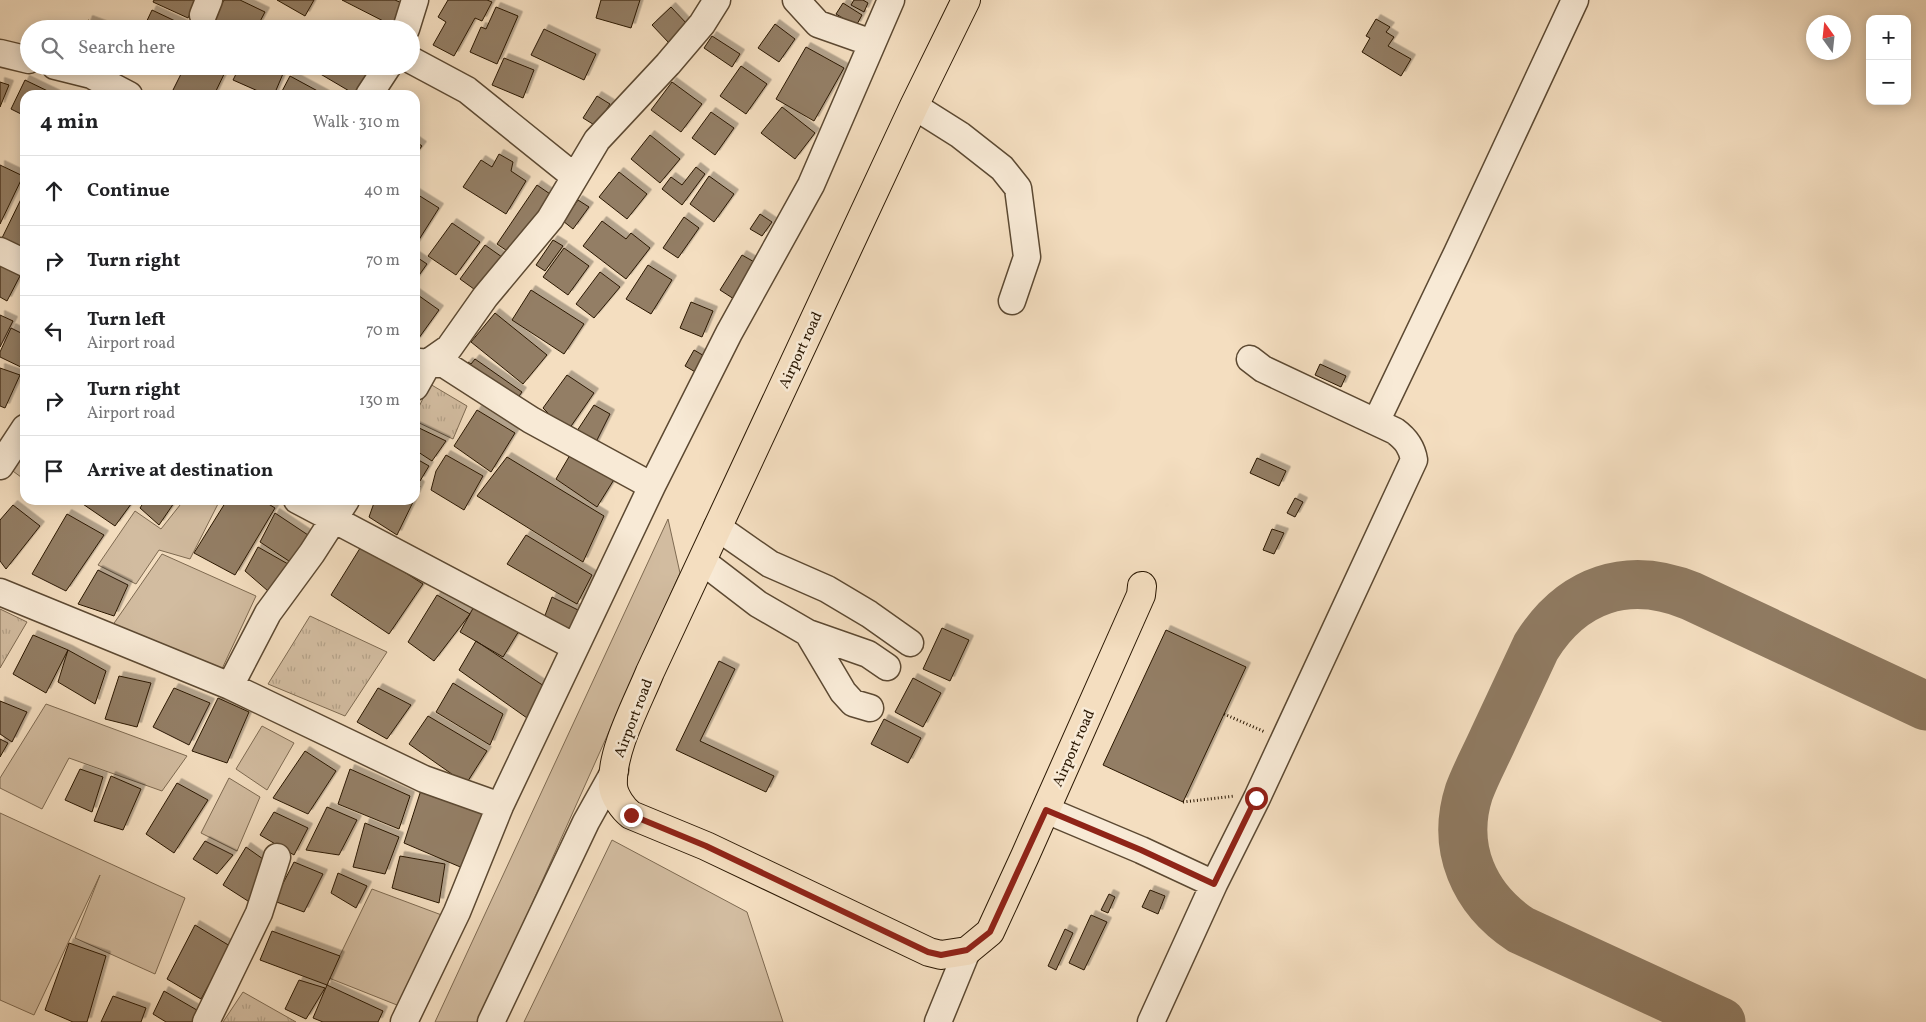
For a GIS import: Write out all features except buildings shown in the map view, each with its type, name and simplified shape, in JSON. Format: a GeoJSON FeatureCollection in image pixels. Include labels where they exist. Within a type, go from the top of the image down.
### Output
{"type":"FeatureCollection","features":[{"type":"Feature","properties":{"kind":"main road","name":"Airport road"},"geometry":{"type":"LineString","coordinates":[[966,0],[914,106],[650,672],[616,755],[613,787],[624,810],[631,815],[706,846],[928,952],[941,955],[967,950],[990,932],[1142,595],[1142,586]]}},
{"type":"Feature","properties":{"kind":"street"},"geometry":{"type":"LineString","coordinates":[[409,20],[415,0]]}},
{"type":"Feature","properties":{"kind":"street"},"geometry":{"type":"LineString","coordinates":[[422,362],[449,348],[485,296],[550,220],[598,140],[702,24],[717,0]]}},
{"type":"Feature","properties":{"kind":"street"},"geometry":{"type":"LineString","coordinates":[[796,0],[818,24],[872,43]]}},
{"type":"Feature","properties":{"kind":"street"},"geometry":{"type":"LineString","coordinates":[[404,1022],[457,912],[500,806],[575,647],[652,486],[729,333],[810,185],[891,0]]}},
{"type":"Feature","properties":{"kind":"street"},"geometry":{"type":"LineString","coordinates":[[1376,422],[1575,0]]}},
{"type":"Feature","properties":{"kind":"street"},"geometry":{"type":"LineString","coordinates":[[0,53],[20,58]]}},
{"type":"Feature","properties":{"kind":"street"},"geometry":{"type":"LineString","coordinates":[[420,65],[467,90],[575,177]]}},
{"type":"Feature","properties":{"kind":"street"},"geometry":{"type":"LineString","coordinates":[[91,75],[120,90]]}},
{"type":"Feature","properties":{"kind":"street"},"geometry":{"type":"LineString","coordinates":[[372,90],[382,75]]}},
{"type":"Feature","properties":{"kind":"street"},"geometry":{"type":"LineString","coordinates":[[914,106],[960,135],[1002,168],[1018,188],[1027,257],[1012,301]]}},
{"type":"Feature","properties":{"kind":"street"},"geometry":{"type":"LineString","coordinates":[[0,251],[20,261]]}},
{"type":"Feature","properties":{"kind":"street"},"geometry":{"type":"LineString","coordinates":[[1151,1022],[1414,460],[1413,451],[1404,438],[1376,422],[1263,369],[1250,359]]}},
{"type":"Feature","properties":{"kind":"street"},"geometry":{"type":"LineString","coordinates":[[422,362],[444,364],[531,420],[652,486]]}},
{"type":"Feature","properties":{"kind":"street"},"geometry":{"type":"LineString","coordinates":[[0,466],[20,436]]}},
{"type":"Feature","properties":{"kind":"street"},"geometry":{"type":"LineString","coordinates":[[320,505],[339,509],[575,647]]}},
{"type":"Feature","properties":{"kind":"street"},"geometry":{"type":"LineString","coordinates":[[230,686],[268,613],[312,553],[339,509]]}},
{"type":"Feature","properties":{"kind":"street"},"geometry":{"type":"LineString","coordinates":[[718,527],[770,564],[827,589],[869,614],[910,643]]}},
{"type":"Feature","properties":{"kind":"street"},"geometry":{"type":"LineString","coordinates":[[702,561],[758,604],[808,633],[868,654],[887,667]]}},
{"type":"Feature","properties":{"kind":"street"},"geometry":{"type":"LineString","coordinates":[[0,592],[230,686],[424,778],[500,806]]}},
{"type":"Feature","properties":{"kind":"street"},"geometry":{"type":"LineString","coordinates":[[808,633],[843,692],[853,703],[870,708]]}},
{"type":"Feature","properties":{"kind":"street"},"geometry":{"type":"LineString","coordinates":[[491,1022],[586,822],[615,770]]}},
{"type":"Feature","properties":{"kind":"street"},"geometry":{"type":"LineString","coordinates":[[1046,810],[1141,850],[1214,884]]}},
{"type":"Feature","properties":{"kind":"street"},"geometry":{"type":"LineString","coordinates":[[586,822],[617,812],[631,815]]}},
{"type":"Feature","properties":{"kind":"street"},"geometry":{"type":"LineString","coordinates":[[206,1022],[260,913],[277,857]]}},
{"type":"Feature","properties":{"kind":"street"},"geometry":{"type":"LineString","coordinates":[[938,1022],[967,950]]}},
{"type":"Feature","properties":{"kind":"street"},"geometry":{"type":"LineString","coordinates":[[928,952],[944,986],[944,1006],[938,1022]]}},
{"type":"Feature","properties":{"kind":"path"},"geometry":{"type":"LineString","coordinates":[[1224,714],[1282,741]]}},
{"type":"Feature","properties":{"kind":"path"},"geometry":{"type":"LineString","coordinates":[[1183,802],[1246,794],[1256,798]]}},
{"type":"Feature","properties":{"kind":"green space"},"geometry":{"type":"Polygon","coordinates":[[[430,384],[467,406],[453,439],[420,423],[420,405],[430,384]]]}},
{"type":"Feature","properties":{"kind":"green space"},"geometry":{"type":"Polygon","coordinates":[[[20,447],[20,476],[6,466],[20,447]]]}},
{"type":"Feature","properties":{"kind":"green space"},"geometry":{"type":"Polygon","coordinates":[[[180,505],[217,505],[190,559],[159,550],[136,584],[98,565],[135,511],[161,529],[180,505]]]}},
{"type":"Feature","properties":{"kind":"green space"},"geometry":{"type":"Polygon","coordinates":[[[668,519],[680,573],[479,1022],[435,1022],[668,519]]]}},
{"type":"Feature","properties":{"kind":"green space"},"geometry":{"type":"Polygon","coordinates":[[[162,554],[256,596],[221,671],[110,629],[162,554]]]}},
{"type":"Feature","properties":{"kind":"green space"},"geometry":{"type":"Polygon","coordinates":[[[0,609],[27,622],[0,668],[0,609]]]}},
{"type":"Feature","properties":{"kind":"green space"},"geometry":{"type":"Polygon","coordinates":[[[310,616],[387,652],[345,716],[268,684],[310,616]]]}},
{"type":"Feature","properties":{"kind":"green space"},"geometry":{"type":"Polygon","coordinates":[[[46,704],[187,756],[162,791],[69,758],[42,809],[0,788],[0,778],[46,704]]]}},
{"type":"Feature","properties":{"kind":"green space"},"geometry":{"type":"Polygon","coordinates":[[[262,726],[294,743],[267,790],[236,769],[262,726]]]}},
{"type":"Feature","properties":{"kind":"green space"},"geometry":{"type":"Polygon","coordinates":[[[229,778],[260,797],[237,851],[201,833],[229,778]]]}},
{"type":"Feature","properties":{"kind":"green space"},"geometry":{"type":"Polygon","coordinates":[[[0,813],[185,898],[155,974],[75,938],[100,875],[34,1015],[0,1000],[0,813]]]}},
{"type":"Feature","properties":{"kind":"green space"},"geometry":{"type":"Polygon","coordinates":[[[612,840],[747,912],[783,1022],[524,1022],[612,840]]]}},
{"type":"Feature","properties":{"kind":"green space"},"geometry":{"type":"Polygon","coordinates":[[[372,889],[447,917],[402,1007],[329,978],[372,889]]]}},
{"type":"Feature","properties":{"kind":"green space"},"geometry":{"type":"Polygon","coordinates":[[[243,992],[296,1022],[223,1022],[243,992]]]}},
{"type":"Feature","properties":{"kind":"taxiway"},"geometry":{"type":"LineString","coordinates":[[1721,1022],[1521,930],[1491,903],[1479,887],[1465,852],[1463,833],[1464,813],[1469,792],[1478,771],[1536,647],[1550,627],[1567,611],[1584,599],[1603,590],[1624,585],[1668,588],[1691,596],[1926,706]]}},
{"type":"Feature","properties":{"kind":"route"},"geometry":{"type":"LineString","coordinates":[[631,815],[706,846],[928,952],[941,955],[955,954],[967,950],[990,932],[1046,810],[1141,850],[1214,884],[1256,798]]}}]}
